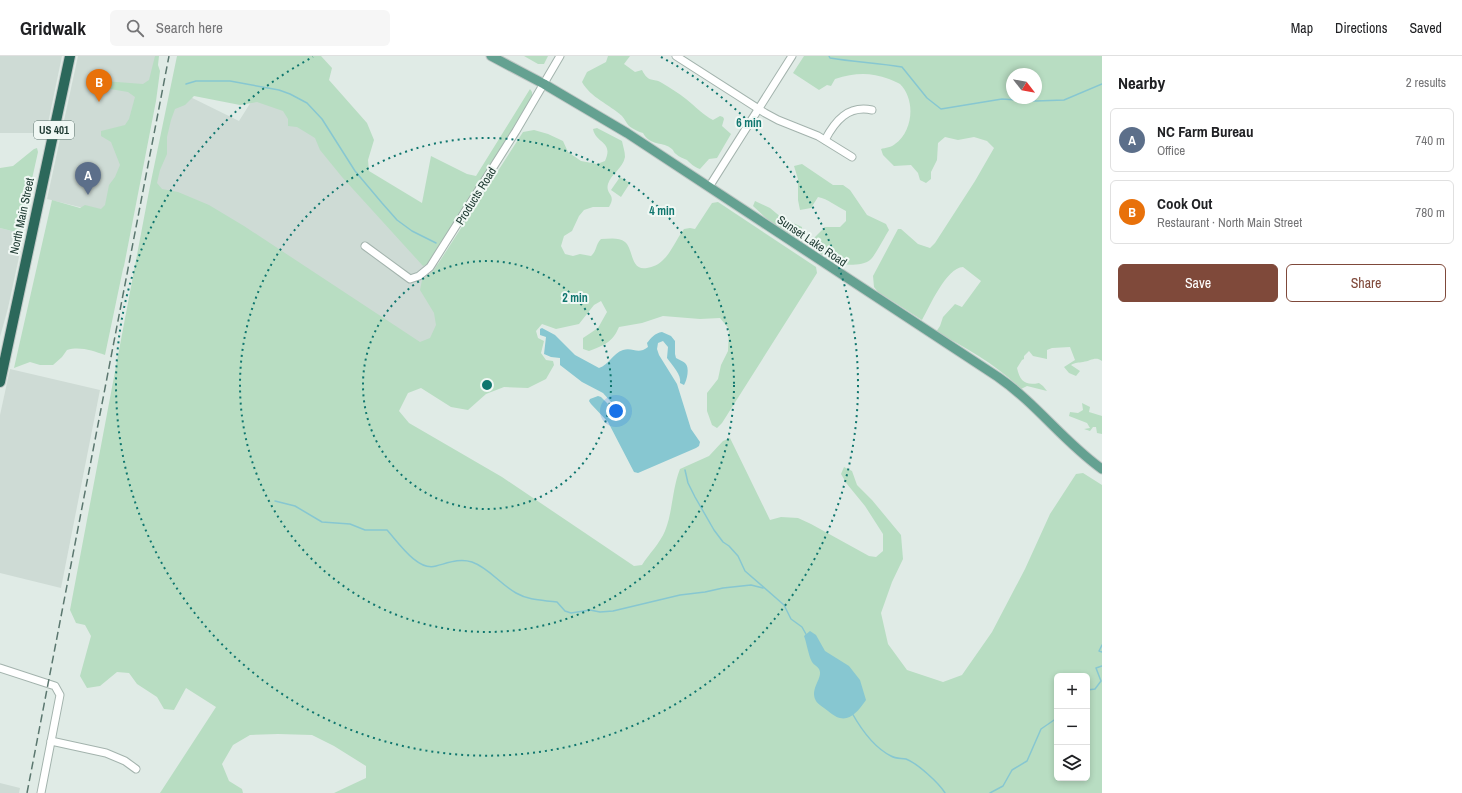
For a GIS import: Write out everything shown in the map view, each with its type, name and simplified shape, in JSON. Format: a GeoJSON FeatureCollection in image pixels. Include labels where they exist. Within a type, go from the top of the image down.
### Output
{"type":"FeatureCollection","features":[{"type":"Feature","properties":{"kind":"highway","name":"North Main Street"},"geometry":{"type":"LineString","coordinates":[[0,382],[70,56]]}},
{"type":"Feature","properties":{"kind":"main road","name":"Sunset Lake Road"},"geometry":{"type":"LineString","coordinates":[[491,56],[544,84],[627,133],[1005,382],[1028,401],[1077,450],[1102,469]]}},
{"type":"Feature","properties":{"kind":"street","name":"Products Road"},"geometry":{"type":"LineString","coordinates":[[365,246],[410,279],[419,276],[430,267],[509,143],[560,56]]}},
{"type":"Feature","properties":{"kind":"street"},"geometry":{"type":"LineString","coordinates":[[676,56],[778,120],[812,133],[852,157]]}},
{"type":"Feature","properties":{"kind":"street"},"geometry":{"type":"LineString","coordinates":[[710,187],[792,56]]}},
{"type":"Feature","properties":{"kind":"street"},"geometry":{"type":"LineString","coordinates":[[824,140],[834,125],[849,112],[857,108],[872,110]]}},
{"type":"Feature","properties":{"kind":"street"},"geometry":{"type":"LineString","coordinates":[[0,668],[55,686],[60,696],[41,793]]}},
{"type":"Feature","properties":{"kind":"street"},"geometry":{"type":"LineString","coordinates":[[51,742],[106,753],[125,761],[136,769]]}},
{"type":"Feature","properties":{"kind":"shaded area"},"geometry":{"type":"Polygon","coordinates":[[[0,56],[62,56],[46,133],[0,133],[0,56]]]}},
{"type":"Feature","properties":{"kind":"shaded area"},"geometry":{"type":"Polygon","coordinates":[[[78,56],[157,56],[124,218],[47,199],[78,56]]]}},
{"type":"Feature","properties":{"kind":"shaded area"},"geometry":{"type":"Polygon","coordinates":[[[174,89],[239,121],[256,94],[311,116],[428,257],[441,267],[439,363],[154,187],[174,89]]]}},
{"type":"Feature","properties":{"kind":"shaded area"},"geometry":{"type":"Polygon","coordinates":[[[0,228],[24,234],[8,308],[0,337],[0,228]]]}},
{"type":"Feature","properties":{"kind":"shaded area"},"geometry":{"type":"Polygon","coordinates":[[[10,369],[100,390],[61,588],[0,573],[0,415],[10,369]]]}},
{"type":"Feature","properties":{"kind":"shaded area"},"geometry":{"type":"Polygon","coordinates":[[[0,783],[20,788],[19,793],[0,793],[0,783]]]}},
{"type":"Feature","properties":{"kind":"green space"},"geometry":{"type":"Polygon","coordinates":[[[155,56],[159,56],[158,65],[160,71],[156,101],[105,355],[86,350],[72,349],[67,350],[53,365],[40,365],[30,362],[14,368],[52,200],[80,208],[85,205],[101,209],[105,205],[109,185],[115,177],[120,165],[111,142],[101,136],[101,131],[125,125],[129,119],[135,97],[128,92],[91,85],[91,80],[143,84],[149,80],[155,56]]]}},
{"type":"Feature","properties":{"kind":"green space"},"geometry":{"type":"Polygon","coordinates":[[[177,56],[321,56],[332,68],[329,80],[367,123],[374,140],[368,160],[369,171],[422,203],[431,156],[467,174],[476,176],[530,89],[532,92],[532,97],[433,257],[428,264],[423,266],[342,177],[320,150],[315,138],[297,127],[288,126],[288,119],[283,111],[257,102],[240,105],[194,96],[185,105],[175,109],[167,137],[167,154],[160,170],[157,183],[162,189],[178,192],[209,205],[244,226],[420,342],[430,338],[436,325],[434,313],[420,290],[422,280],[434,270],[523,132],[534,130],[548,134],[563,141],[568,152],[581,161],[597,164],[605,161],[607,150],[604,143],[597,138],[593,129],[597,128],[622,141],[625,157],[624,161],[608,184],[608,190],[612,199],[609,207],[593,207],[584,210],[579,216],[572,231],[564,236],[561,246],[565,254],[573,256],[580,254],[591,256],[601,239],[617,239],[625,242],[635,263],[638,266],[647,268],[653,266],[666,257],[684,229],[695,229],[712,203],[718,202],[816,267],[817,273],[722,423],[717,428],[712,425],[707,411],[707,393],[718,379],[721,365],[728,351],[729,329],[720,318],[700,319],[663,316],[642,323],[619,327],[610,340],[589,351],[583,349],[583,338],[598,328],[607,312],[601,301],[594,305],[579,324],[556,329],[542,324],[536,331],[538,338],[544,341],[541,353],[546,360],[553,361],[554,365],[546,379],[528,388],[504,387],[486,394],[468,410],[451,407],[421,388],[408,393],[399,411],[409,423],[502,477],[634,566],[642,565],[665,531],[670,516],[675,484],[680,469],[709,456],[723,441],[730,438],[770,520],[781,517],[798,518],[869,556],[876,557],[883,551],[883,534],[865,506],[841,474],[844,467],[852,471],[857,485],[872,500],[901,535],[903,559],[892,582],[881,613],[888,644],[907,670],[943,682],[962,675],[992,632],[1025,569],[1050,514],[1076,474],[1083,473],[1102,485],[1102,793],[334,793],[366,778],[366,766],[334,746],[312,735],[278,734],[250,735],[233,745],[222,764],[229,781],[242,789],[243,793],[160,793],[216,707],[186,688],[174,710],[164,709],[157,697],[137,684],[129,673],[117,672],[100,686],[87,688],[80,676],[91,636],[85,625],[76,623],[70,610],[150,186],[177,56]]]}},
{"type":"Feature","properties":{"kind":"green space"},"geometry":{"type":"Polygon","coordinates":[[[524,56],[548,56],[544,64],[538,64],[524,56]]]}},
{"type":"Feature","properties":{"kind":"green space"},"geometry":{"type":"Polygon","coordinates":[[[608,56],[630,56],[624,64],[635,72],[642,70],[649,79],[659,81],[713,120],[720,116],[723,117],[724,119],[722,126],[731,134],[717,158],[709,159],[700,169],[696,167],[677,155],[672,149],[665,145],[653,142],[643,133],[629,126],[622,116],[595,97],[582,82],[587,72],[606,62],[608,56]]]}},
{"type":"Feature","properties":{"kind":"green space"},"geometry":{"type":"Polygon","coordinates":[[[804,56],[1102,56],[1102,361],[1095,359],[1071,365],[1080,371],[1076,376],[1069,373],[1064,367],[1075,360],[1070,347],[1052,348],[1047,350],[1047,359],[1033,356],[1029,351],[1024,356],[1024,359],[1017,368],[1020,376],[1024,382],[1030,384],[1039,383],[1047,391],[1027,386],[1021,389],[991,364],[936,332],[943,317],[955,304],[962,307],[981,281],[963,267],[957,269],[945,281],[934,297],[922,320],[878,292],[874,287],[873,276],[898,229],[901,229],[918,244],[930,248],[935,243],[975,181],[994,148],[987,141],[974,137],[958,140],[945,137],[938,143],[937,160],[931,172],[931,179],[926,183],[920,180],[918,173],[911,165],[894,166],[883,155],[881,149],[895,144],[906,131],[909,124],[910,107],[908,98],[900,84],[875,75],[862,74],[849,75],[835,79],[831,86],[827,85],[819,90],[793,73],[804,56]]]}},
{"type":"Feature","properties":{"kind":"green space"},"geometry":{"type":"Polygon","coordinates":[[[37,148],[38,152],[20,233],[0,228],[0,168],[13,166],[37,148]]]}},
{"type":"Feature","properties":{"kind":"green space"},"geometry":{"type":"Polygon","coordinates":[[[802,164],[833,185],[843,185],[850,190],[867,215],[886,224],[889,230],[870,260],[863,263],[847,265],[837,263],[823,256],[812,245],[810,242],[825,227],[840,227],[846,221],[846,211],[829,201],[818,197],[811,208],[800,210],[798,200],[798,179],[794,166],[802,164]]]}},
{"type":"Feature","properties":{"kind":"green space"},"geometry":{"type":"Polygon","coordinates":[[[620,177],[630,183],[621,197],[611,190],[620,177]]]}},
{"type":"Feature","properties":{"kind":"green space"},"geometry":{"type":"Polygon","coordinates":[[[755,201],[770,208],[782,218],[802,227],[802,233],[795,237],[768,220],[753,206],[755,201]]]}},
{"type":"Feature","properties":{"kind":"green space"},"geometry":{"type":"Polygon","coordinates":[[[1082,403],[1090,407],[1089,412],[1102,416],[1102,434],[1097,433],[1096,427],[1093,427],[1090,431],[1084,429],[1090,428],[1087,423],[1069,416],[1070,412],[1078,413],[1083,410],[1082,403]]]}},
{"type":"Feature","properties":{"kind":"water"},"geometry":{"type":"Polygon","coordinates":[[[542,328],[555,335],[575,355],[599,368],[623,350],[630,349],[638,351],[648,347],[647,343],[657,333],[662,332],[671,336],[675,341],[676,358],[687,365],[687,377],[684,385],[680,383],[678,373],[667,358],[668,347],[663,341],[658,343],[657,349],[659,355],[677,384],[691,429],[700,442],[699,446],[638,473],[634,472],[608,422],[589,401],[590,399],[598,396],[609,405],[612,403],[603,393],[582,382],[560,365],[560,358],[551,357],[544,354],[546,337],[540,335],[540,329],[542,328]]]}},
{"type":"Feature","properties":{"kind":"water"},"geometry":{"type":"Polygon","coordinates":[[[810,631],[816,635],[825,651],[849,666],[860,680],[866,700],[858,711],[849,717],[840,718],[816,701],[814,692],[820,672],[811,659],[804,636],[810,631]]]}},
{"type":"Feature","properties":{"kind":"waterway"},"geometry":{"type":"LineString","coordinates":[[829,56],[830,58],[902,67],[927,98],[941,109],[1002,99],[1036,101],[1064,100],[1102,84]]}},
{"type":"Feature","properties":{"kind":"waterway"},"geometry":{"type":"LineString","coordinates":[[186,84],[196,81],[230,81],[279,90],[307,103],[322,119],[355,171],[397,220],[412,231],[436,243]]}},
{"type":"Feature","properties":{"kind":"waterway"},"geometry":{"type":"LineString","coordinates":[[685,470],[688,483],[714,530],[723,542],[738,556],[745,571],[784,605],[791,619],[802,627],[807,636]]}},
{"type":"Feature","properties":{"kind":"waterway"},"geometry":{"type":"LineString","coordinates":[[275,501],[295,506],[322,522],[350,524],[365,530],[387,530],[409,555],[422,565],[429,567],[449,562],[472,562],[484,568],[521,596],[531,599],[557,602],[565,611],[571,613],[590,610],[600,612],[613,611],[680,595],[723,588],[751,585],[763,588]]}},
{"type":"Feature","properties":{"kind":"waterway"},"geometry":{"type":"LineString","coordinates":[[1102,645],[1099,651],[1102,652]]}},
{"type":"Feature","properties":{"kind":"waterway"},"geometry":{"type":"LineString","coordinates":[[1090,690],[1095,689],[1101,681],[1096,668],[1102,666]]}},
{"type":"Feature","properties":{"kind":"waterway"},"geometry":{"type":"LineString","coordinates":[[852,713],[864,732],[879,748],[893,757],[911,761],[933,779],[945,793]]}},
{"type":"Feature","properties":{"kind":"waterway"},"geometry":{"type":"LineString","coordinates":[[990,793],[1003,786],[1012,770],[1027,761],[1041,729],[1054,720]]}},
{"type":"Feature","properties":{"kind":"railway"},"geometry":{"type":"LineString","coordinates":[[27,793],[169,56]]}},
{"type":"Feature","properties":{"kind":"place","name":"Cook Out"},"geometry":{"type":"Point","coordinates":[99,102]}},
{"type":"Feature","properties":{"kind":"place","name":"NC Farm Bureau"},"geometry":{"type":"Point","coordinates":[88,195]}}]}
